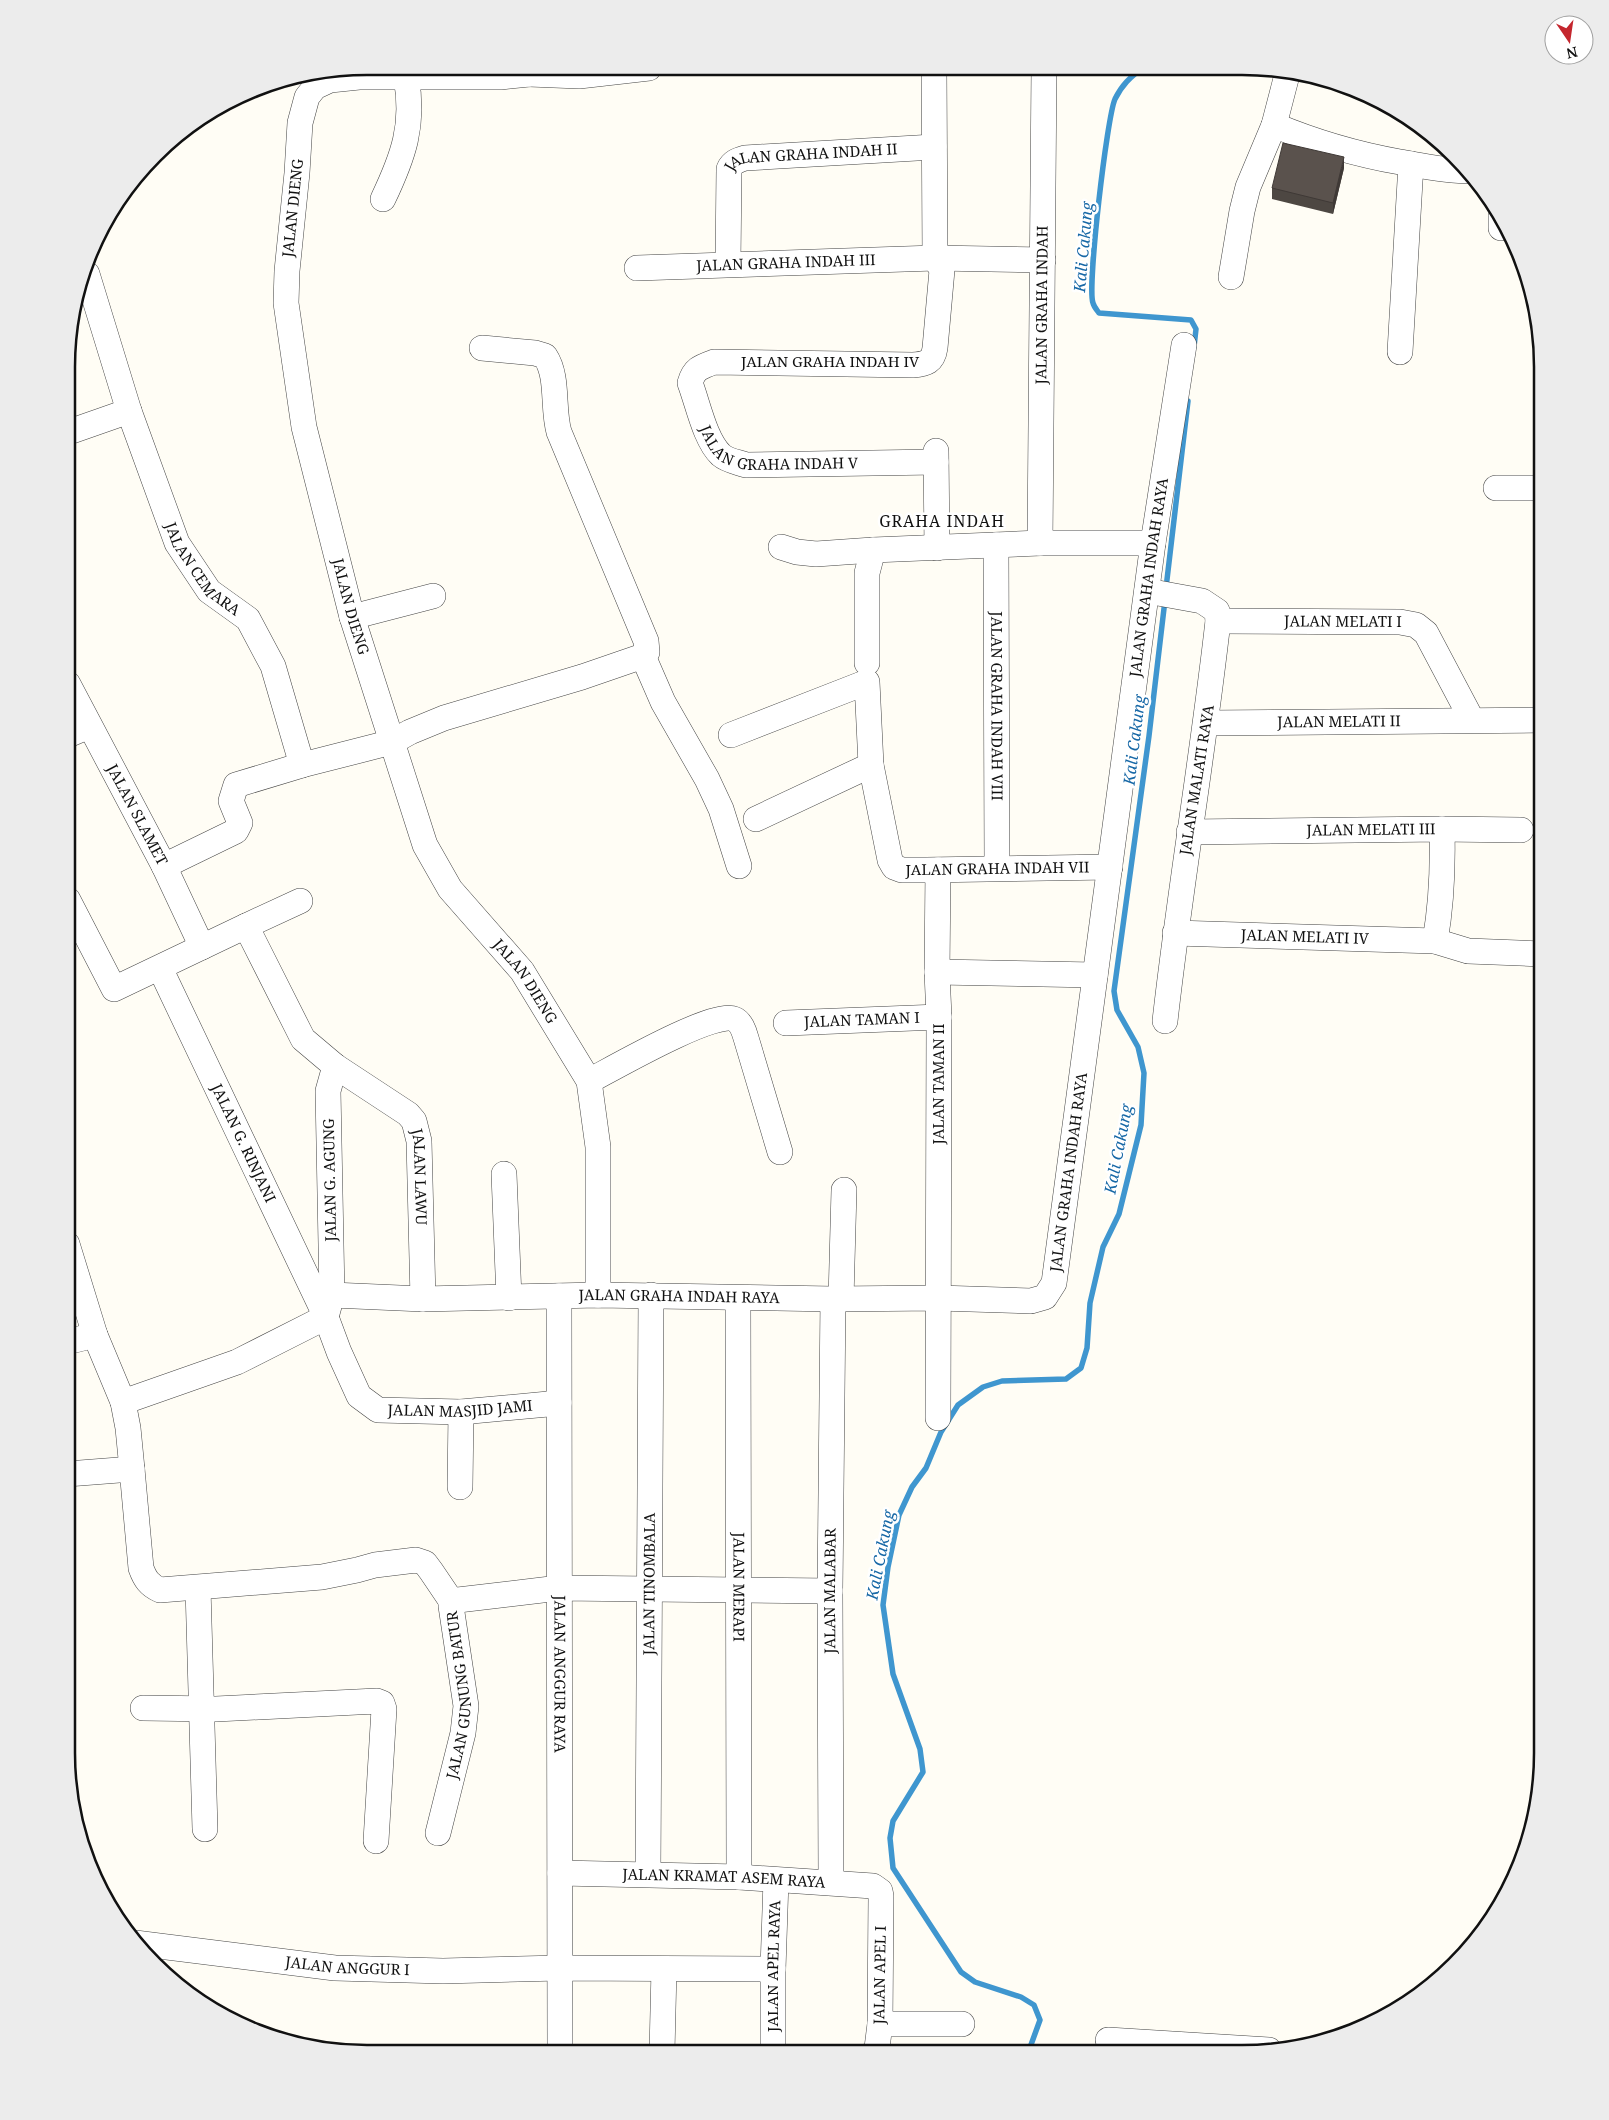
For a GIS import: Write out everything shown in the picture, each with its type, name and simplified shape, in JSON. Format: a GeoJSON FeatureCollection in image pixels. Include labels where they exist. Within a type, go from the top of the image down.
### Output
{"type":"FeatureCollection","features":[{"type":"Feature","properties":{"kind":"street","name":"JALAN DIENG"},"geometry":{"type":"LineString","coordinates":[[509,75],[501,77],[358,77],[311,81],[300,123],[297,173],[286,271],[286,303],[304,427],[352,618],[425,845],[450,889],[522,971],[589,1081],[598,1148],[598,1294]]}},
{"type":"Feature","properties":{"kind":"street","name":"JALAN DIENG"},"geometry":{"type":"LineString","coordinates":[[571,75],[588,75]]}},
{"type":"Feature","properties":{"kind":"street"},"geometry":{"type":"LineString","coordinates":[[934,75],[935,258]]}},
{"type":"Feature","properties":{"kind":"street","name":"JALAN GRAHA INDAH"},"geometry":{"type":"LineString","coordinates":[[1040,543],[1044,75]]}},
{"type":"Feature","properties":{"kind":"street"},"geometry":{"type":"LineString","coordinates":[[383,199],[398,167],[407,137],[410,107],[406,77]]}},
{"type":"Feature","properties":{"kind":"street"},"geometry":{"type":"LineString","coordinates":[[1231,277],[1248,187],[1274,125],[1286,78]]}},
{"type":"Feature","properties":{"kind":"street"},"geometry":{"type":"LineString","coordinates":[[1274,125],[1325,145],[1357,154],[1411,164],[1458,170]]}},
{"type":"Feature","properties":{"kind":"street","name":"JALAN GRAHA INDAH II"},"geometry":{"type":"LineString","coordinates":[[728,264],[729,169],[731,164],[737,160],[934,147]]}},
{"type":"Feature","properties":{"kind":"street"},"geometry":{"type":"LineString","coordinates":[[1400,352],[1411,164]]}},
{"type":"Feature","properties":{"kind":"street","name":"JALAN GRAHA INDAH III"},"geometry":{"type":"LineString","coordinates":[[637,268],[935,258],[1043,260]]}},
{"type":"Feature","properties":{"kind":"street","name":"JALAN GRAHA INDAH IV"},"geometry":{"type":"LineString","coordinates":[[714,362],[912,365],[928,363],[934,357],[942,270],[935,258]]}},
{"type":"Feature","properties":{"kind":"street","name":"JALAN CEMARA"},"geometry":{"type":"LineString","coordinates":[[88,279],[129,412],[177,542],[209,591],[248,619],[272,666],[302,766]]}},
{"type":"Feature","properties":{"kind":"street","name":"JALAN GRAHA INDAH RAYA"},"geometry":{"type":"LineString","coordinates":[[329,1306],[423,1299],[598,1294],[738,1298],[938,1298],[1032,1301],[1045,1297],[1054,1283],[1110,867],[1155,592],[1153,543],[1184,345]]}},
{"type":"Feature","properties":{"kind":"street"},"geometry":{"type":"LineString","coordinates":[[482,348],[535,353],[545,356],[551,365],[555,420],[559,432],[646,641],[648,647],[644,656],[663,702],[707,779],[721,809],[739,866]]}},
{"type":"Feature","properties":{"kind":"street","name":"JALAN GRAHA INDAH V"},"geometry":{"type":"LineString","coordinates":[[714,362],[697,368],[690,384],[712,445],[722,456],[746,465],[936,456],[937,548]]}},
{"type":"Feature","properties":{"kind":"street"},"geometry":{"type":"LineString","coordinates":[[75,430],[129,412]]}},
{"type":"Feature","properties":{"kind":"street"},"geometry":{"type":"LineString","coordinates":[[1496,488],[1534,488]]}},
{"type":"Feature","properties":{"kind":"street"},"geometry":{"type":"LineString","coordinates":[[781,547],[797,552],[816,554],[1040,543],[1153,543]]}},
{"type":"Feature","properties":{"kind":"street","name":"JALAN GRAHA INDAH VIII"},"geometry":{"type":"LineString","coordinates":[[996,545],[997,868]]}},
{"type":"Feature","properties":{"kind":"street","name":"JALAN GRAHA INDAH VII"},"geometry":{"type":"LineString","coordinates":[[873,550],[867,573],[867,673],[871,765],[890,860],[894,867],[902,870],[938,870],[1110,867]]}},
{"type":"Feature","properties":{"kind":"street"},"geometry":{"type":"LineString","coordinates":[[1155,592],[1202,601],[1217,611],[1218,621]]}},
{"type":"Feature","properties":{"kind":"street"},"geometry":{"type":"LineString","coordinates":[[352,618],[433,596]]}},
{"type":"Feature","properties":{"kind":"street","name":"JALAN MELATI I"},"geometry":{"type":"LineString","coordinates":[[1218,621],[1400,622],[1416,625],[1426,633],[1472,720]]}},
{"type":"Feature","properties":{"kind":"street","name":"JALAN MALATI RAYA"},"geometry":{"type":"LineString","coordinates":[[1165,1021],[1189,832],[1207,723],[1218,621]]}},
{"type":"Feature","properties":{"kind":"street"},"geometry":{"type":"LineString","coordinates":[[164,866],[236,831],[240,823],[231,801],[236,785],[392,742],[410,732],[444,718],[582,677],[644,656]]}},
{"type":"Feature","properties":{"kind":"street"},"geometry":{"type":"LineString","coordinates":[[731,735],[867,673]]}},
{"type":"Feature","properties":{"kind":"street","name":"JALAN SLAMET"},"geometry":{"type":"LineString","coordinates":[[75,716],[78,730],[164,866],[202,947]]}},
{"type":"Feature","properties":{"kind":"street","name":"JALAN MELATI II"},"geometry":{"type":"LineString","coordinates":[[1207,723],[1534,720]]}},
{"type":"Feature","properties":{"kind":"street"},"geometry":{"type":"LineString","coordinates":[[756,819],[871,765]]}},
{"type":"Feature","properties":{"kind":"street"},"geometry":{"type":"LineString","coordinates":[[1442,828],[1522,830]]}},
{"type":"Feature","properties":{"kind":"street","name":"JALAN MELATI III"},"geometry":{"type":"LineString","coordinates":[[1189,832],[1442,828],[1444,862],[1442,903],[1435,941]]}},
{"type":"Feature","properties":{"kind":"street","name":"JALAN TAMAN II"},"geometry":{"type":"LineString","coordinates":[[938,870],[937,972],[940,1017],[938,1418]]}},
{"type":"Feature","properties":{"kind":"street"},"geometry":{"type":"LineString","coordinates":[[75,914],[114,989],[300,901]]}},
{"type":"Feature","properties":{"kind":"street","name":"JALAN LAWU"},"geometry":{"type":"LineString","coordinates":[[246,926],[303,1039],[335,1066],[408,1114],[414,1120],[419,1141],[423,1299]]}},
{"type":"Feature","properties":{"kind":"street","name":"JALAN MELATI IV"},"geometry":{"type":"LineString","coordinates":[[1175,933],[1435,941],[1468,951],[1534,954]]}},
{"type":"Feature","properties":{"kind":"street","name":"JALAN G. RINJANI"},"geometry":{"type":"LineString","coordinates":[[160,968],[329,1306]]}},
{"type":"Feature","properties":{"kind":"street"},"geometry":{"type":"LineString","coordinates":[[937,972],[1095,975]]}},
{"type":"Feature","properties":{"kind":"street","name":"JALAN TAMAN I"},"geometry":{"type":"LineString","coordinates":[[786,1023],[940,1017]]}},
{"type":"Feature","properties":{"kind":"street"},"geometry":{"type":"LineString","coordinates":[[589,1081],[670,1038],[724,1018],[734,1019],[741,1024],[746,1038],[780,1152]]}},
{"type":"Feature","properties":{"kind":"street","name":"JALAN G. AGUNG"},"geometry":{"type":"LineString","coordinates":[[329,1306],[328,1091],[335,1066]]}},
{"type":"Feature","properties":{"kind":"street"},"geometry":{"type":"LineString","coordinates":[[504,1174],[509,1298]]}},
{"type":"Feature","properties":{"kind":"street","name":"JALAN MALABAR"},"geometry":{"type":"LineString","coordinates":[[831,1882],[830,1591],[837,1299],[844,1190]]}},
{"type":"Feature","properties":{"kind":"street"},"geometry":{"type":"LineString","coordinates":[[75,1270],[95,1335],[123,1402],[128,1428],[142,1568],[145,1578],[152,1586],[160,1590],[198,1588],[322,1577],[375,1565],[416,1560],[425,1563],[454,1605]]}},
{"type":"Feature","properties":{"kind":"street","name":"JALAN TINOMBALA"},"geometry":{"type":"LineString","coordinates":[[648,1874],[651,1295]]}},
{"type":"Feature","properties":{"kind":"street","name":"JALAN ANGGUR RAYA"},"geometry":{"type":"LineString","coordinates":[[559,1296],[560,2045]]}},
{"type":"Feature","properties":{"kind":"street","name":"JALAN MERAPI"},"geometry":{"type":"LineString","coordinates":[[738,1298],[738,1877]]}},
{"type":"Feature","properties":{"kind":"street"},"geometry":{"type":"LineString","coordinates":[[123,1402],[237,1362],[329,1306]]}},
{"type":"Feature","properties":{"kind":"street","name":"JALAN MASJID JAMI"},"geometry":{"type":"LineString","coordinates":[[329,1306],[339,1352],[359,1396],[378,1410],[461,1412],[559,1404]]}},
{"type":"Feature","properties":{"kind":"street"},"geometry":{"type":"LineString","coordinates":[[75,1340],[95,1335]]}},
{"type":"Feature","properties":{"kind":"street"},"geometry":{"type":"LineString","coordinates":[[460,1487],[461,1412]]}},
{"type":"Feature","properties":{"kind":"street"},"geometry":{"type":"LineString","coordinates":[[75,1473],[132,1469]]}},
{"type":"Feature","properties":{"kind":"street"},"geometry":{"type":"LineString","coordinates":[[198,1588],[200,1709],[205,1829]]}},
{"type":"Feature","properties":{"kind":"street","name":"JALAN GUNUNG BATUR"},"geometry":{"type":"LineString","coordinates":[[438,1833],[463,1733],[466,1706],[451,1606],[458,1600],[559,1588],[830,1591]]}},
{"type":"Feature","properties":{"kind":"street"},"geometry":{"type":"LineString","coordinates":[[143,1708],[200,1709],[377,1701],[382,1703],[384,1709],[376,1841]]}},
{"type":"Feature","properties":{"kind":"street","name":"JALAN KRAMAT ASEM RAYA"},"geometry":{"type":"LineString","coordinates":[[560,1873],[648,1874],[831,1882],[873,1886],[880,1891],[881,1896]]}},
{"type":"Feature","properties":{"kind":"street","name":"JALAN APEL RAYA"},"geometry":{"type":"LineString","coordinates":[[773,2045],[776,1880]]}},
{"type":"Feature","properties":{"kind":"street","name":"JALAN APEL I"},"geometry":{"type":"LineString","coordinates":[[877,2045],[880,2024],[881,1896]]}},
{"type":"Feature","properties":{"kind":"street","name":"JALAN ANGGUR I"},"geometry":{"type":"LineString","coordinates":[[146,1944],[335,1968],[443,1971],[560,1968],[664,1970],[773,1969]]}},
{"type":"Feature","properties":{"kind":"street"},"geometry":{"type":"LineString","coordinates":[[662,2045],[664,1970]]}},
{"type":"Feature","properties":{"kind":"street"},"geometry":{"type":"LineString","coordinates":[[880,2024],[962,2024]]}},
{"type":"Feature","properties":{"kind":"street"},"geometry":{"type":"LineString","coordinates":[[1108,2040],[1188,2045]]}},
{"type":"Feature","properties":{"kind":"building"},"geometry":{"type":"Polygon","coordinates":[[[1283,143],[1344,157],[1333,203],[1272,188],[1283,143]]]}},
{"type":"Feature","properties":{"kind":"waterway","name":"Kali Cakung"},"geometry":{"type":"LineString","coordinates":[[1134,75],[1120,90],[1115,99],[1107,136],[1095,236],[1093,303],[1099,313],[1191,320],[1196,329],[1194,347]]}},
{"type":"Feature","properties":{"kind":"waterway","name":"Kali Cakung"},"geometry":{"type":"LineString","coordinates":[[1166,588],[1188,401]]}},
{"type":"Feature","properties":{"kind":"waterway","name":"Kali Cakung"},"geometry":{"type":"LineString","coordinates":[[1031,2045],[1040,2020],[1034,2005],[1021,1997],[975,1982],[961,1972],[893,1868],[890,1838],[893,1821],[923,1772],[920,1749],[893,1674],[883,1605],[888,1567],[899,1515],[912,1487],[926,1468],[941,1432],[958,1405],[983,1387],[1002,1381],[1066,1379],[1081,1368],[1087,1348],[1090,1303],[1103,1247],[1119,1214],[1141,1125],[1144,1073],[1138,1047],[1117,1010],[1114,991],[1149,736],[1165,600]]}},
{"type":"Feature","properties":{"kind":"district","name":"GRAHA INDAH"},"geometry":{"type":"Point","coordinates":[942,521]}}]}
